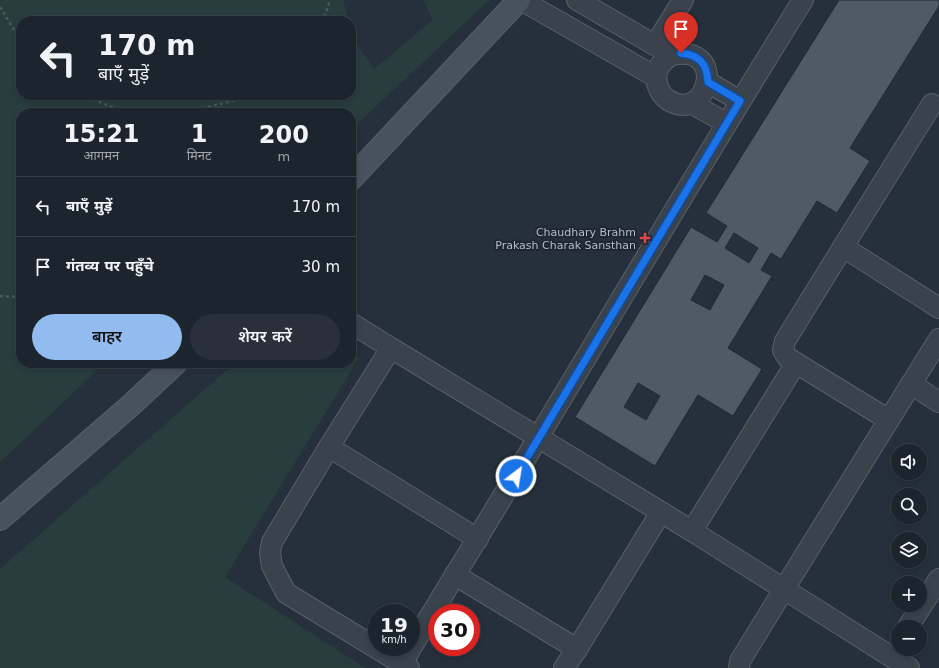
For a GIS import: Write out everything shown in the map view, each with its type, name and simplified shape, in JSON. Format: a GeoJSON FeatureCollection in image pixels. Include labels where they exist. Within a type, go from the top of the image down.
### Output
{"type":"FeatureCollection","features":[{"type":"Feature","properties":{"kind":"street"},"geometry":{"type":"LineString","coordinates":[[356,174],[520,0],[656,77]]}},
{"type":"Feature","properties":{"kind":"street"},"geometry":{"type":"LineString","coordinates":[[577,0],[672,55]]}},
{"type":"Feature","properties":{"kind":"street"},"geometry":{"type":"LineString","coordinates":[[655,45],[683,0]]}},
{"type":"Feature","properties":{"kind":"street"},"geometry":{"type":"LineString","coordinates":[[391,348],[272,542],[270,553],[272,566],[286,593],[406,666],[455,575],[539,438],[726,123],[803,0]]}},
{"type":"Feature","properties":{"kind":"street"},"geometry":{"type":"LineString","coordinates":[[681,53],[690,54],[704,65],[708,74],[708,82],[700,97],[692,103],[684,104],[668,100],[661,94],[656,77],[664,60],[672,55],[681,53]]}},
{"type":"Feature","properties":{"kind":"street"},"geometry":{"type":"LineString","coordinates":[[708,82],[740,101]]}},
{"type":"Feature","properties":{"kind":"street"},"geometry":{"type":"LineString","coordinates":[[889,420],[787,357],[783,350],[784,341],[937,101]]}},
{"type":"Feature","properties":{"kind":"street"},"geometry":{"type":"LineString","coordinates":[[692,103],[726,123]]}},
{"type":"Feature","properties":{"kind":"street"},"geometry":{"type":"LineString","coordinates":[[843,248],[939,308]]}},
{"type":"Feature","properties":{"kind":"street"},"geometry":{"type":"LineString","coordinates":[[356,327],[661,512],[784,589],[891,647]]}},
{"type":"Feature","properties":{"kind":"street"},"geometry":{"type":"LineString","coordinates":[[739,668],[740,661],[939,339]]}},
{"type":"Feature","properties":{"kind":"street"},"geometry":{"type":"LineString","coordinates":[[692,531],[796,363]]}},
{"type":"Feature","properties":{"kind":"street"},"geometry":{"type":"LineString","coordinates":[[0,520],[130,406],[171,368]]}},
{"type":"Feature","properties":{"kind":"street"},"geometry":{"type":"LineString","coordinates":[[911,384],[939,402]]}},
{"type":"Feature","properties":{"kind":"street"},"geometry":{"type":"LineString","coordinates":[[329,447],[478,539]]}},
{"type":"Feature","properties":{"kind":"street"},"geometry":{"type":"LineString","coordinates":[[564,668],[661,512]]}},
{"type":"Feature","properties":{"kind":"street"},"geometry":{"type":"LineString","coordinates":[[455,575],[577,649]]}},
{"type":"Feature","properties":{"kind":"street"},"geometry":{"type":"LineString","coordinates":[[913,620],[939,579]]}},
{"type":"Feature","properties":{"kind":"street"},"geometry":{"type":"LineString","coordinates":[[900,656],[910,668]]}},
{"type":"Feature","properties":{"kind":"path"},"geometry":{"type":"LineString","coordinates":[[324,16],[330,0]]}},
{"type":"Feature","properties":{"kind":"path"},"geometry":{"type":"LineString","coordinates":[[0,7],[16,33]]}},
{"type":"Feature","properties":{"kind":"path"},"geometry":{"type":"LineString","coordinates":[[94,100],[114,108]]}},
{"type":"Feature","properties":{"kind":"path"},"geometry":{"type":"LineString","coordinates":[[208,108],[236,100]]}},
{"type":"Feature","properties":{"kind":"path"},"geometry":{"type":"LineString","coordinates":[[0,296],[16,297]]}},
{"type":"Feature","properties":{"kind":"green space"},"geometry":{"type":"Polygon","coordinates":[[[0,0],[343,0],[348,16],[16,16],[16,100],[356,100],[356,40],[358,46],[374,69],[433,20],[423,0],[489,0],[356,125],[356,108],[16,108],[16,368],[100,368],[0,462],[0,0]]]}},
{"type":"Feature","properties":{"kind":"green space"},"geometry":{"type":"Polygon","coordinates":[[[356,356],[359,358],[356,363],[356,356]]]}},
{"type":"Feature","properties":{"kind":"green space"},"geometry":{"type":"Polygon","coordinates":[[[229,368],[353,368],[225,577],[365,668],[0,668],[0,569],[229,368]]]}},
{"type":"Feature","properties":{"kind":"building"},"geometry":{"type":"Polygon","coordinates":[[[839,0],[939,0],[939,6],[850,148],[870,161],[837,213],[817,201],[781,259],[771,253],[761,270],[772,276],[728,348],[762,369],[733,416],[698,395],[655,466],[575,417],[691,227],[717,242],[727,226],[706,213],[839,0]],[[734,233],[725,248],[749,263],[758,248],[734,233]],[[705,275],[691,300],[710,310],[724,285],[705,275]],[[638,383],[624,407],[646,420],[660,396],[638,383]]]}},
{"type":"Feature","properties":{"kind":"place","name":"Chaudhary Brahm Prakash Charak Sansthan"},"geometry":{"type":"Point","coordinates":[645,238]}},
{"type":"Feature","properties":{"kind":"route"},"geometry":{"type":"LineString","coordinates":[[516,476],[740,101],[708,82],[708,74],[704,65],[698,59],[690,54],[681,53]]}}]}
